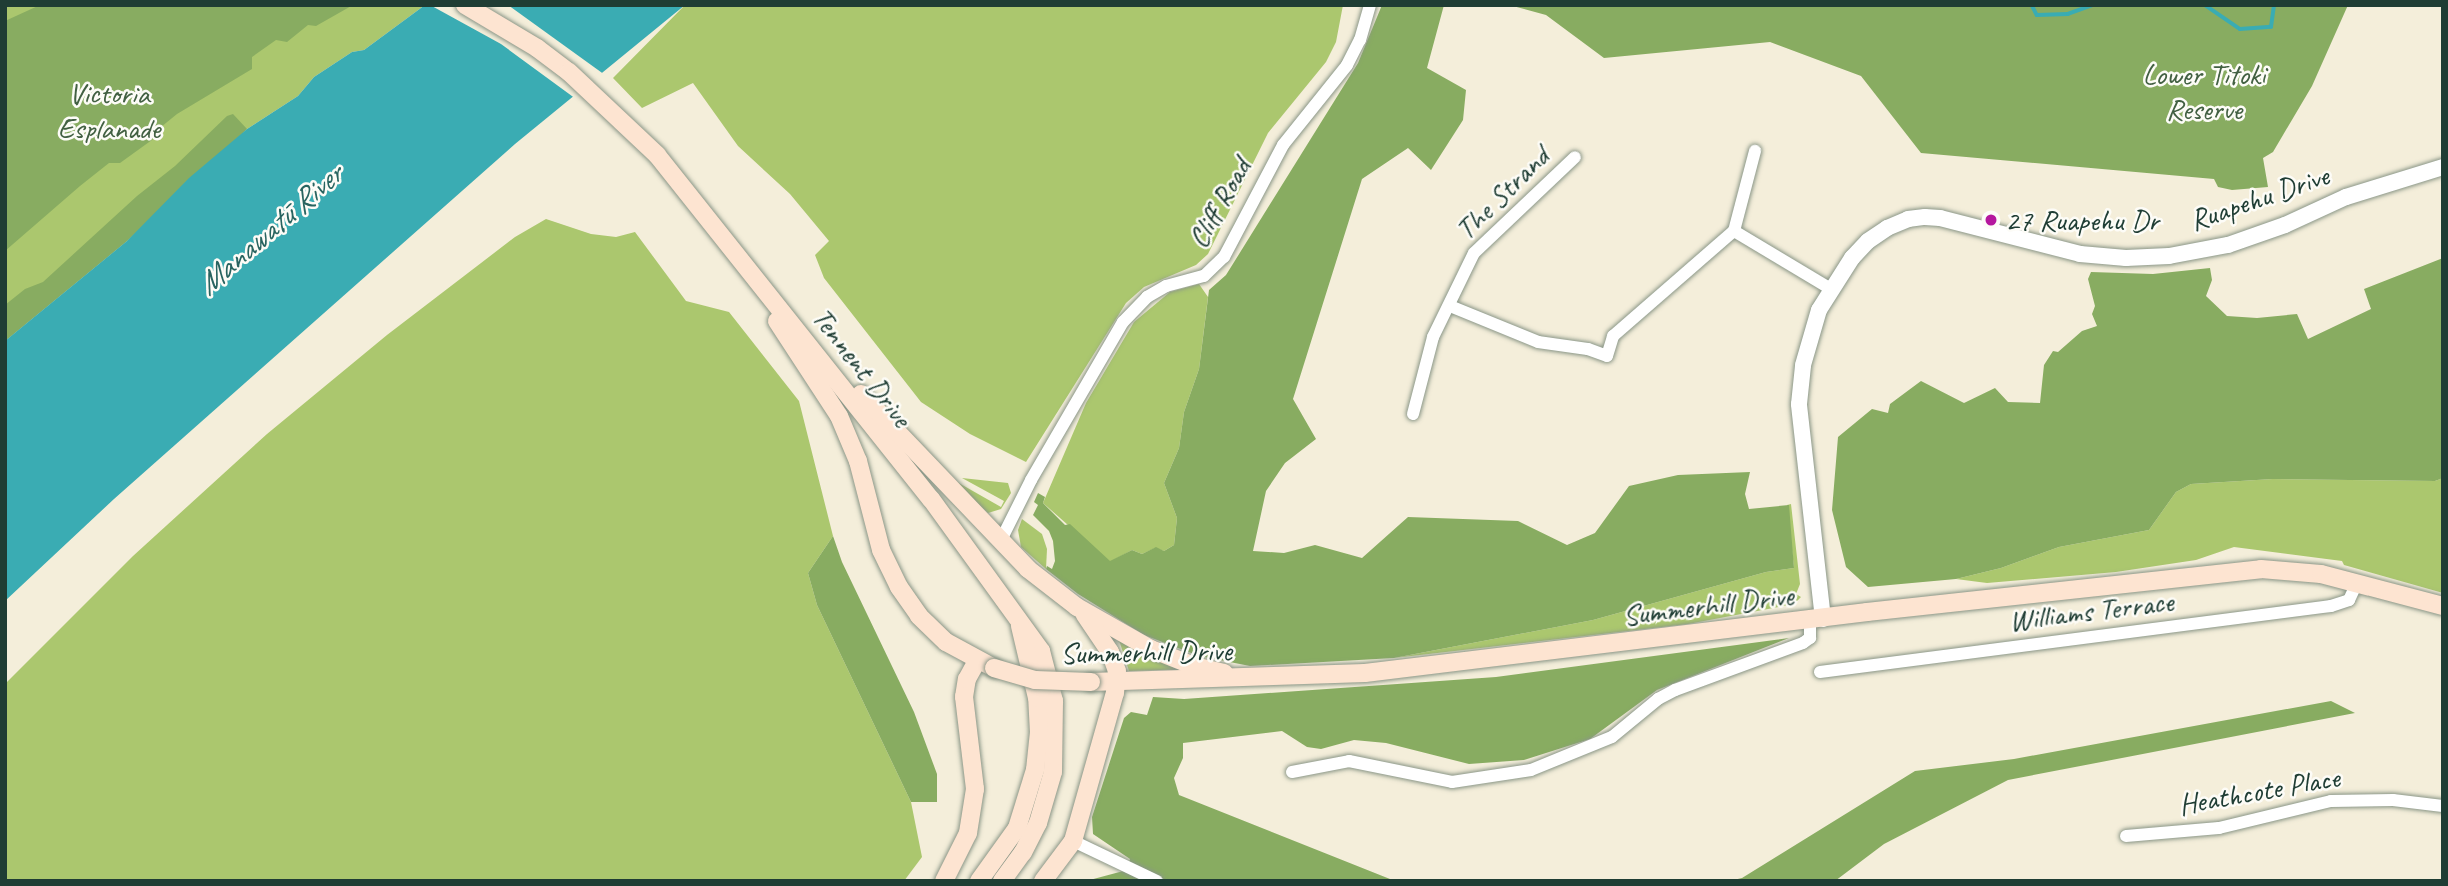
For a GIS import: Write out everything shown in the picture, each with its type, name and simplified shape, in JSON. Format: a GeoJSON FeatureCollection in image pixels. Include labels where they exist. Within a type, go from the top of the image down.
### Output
{"type":"FeatureCollection","features":[{"type":"Feature","properties":{"kind":"main road","name":"Tennent Drive"},"geometry":{"type":"LineString","coordinates":[[465,5],[537,48],[569,72],[657,155],[931,499],[1041,651],[1049,670],[1056,724],[1053,772],[1038,823],[1023,852],[1002,881]]}},
{"type":"Feature","properties":{"kind":"main road","name":"Summerhill Drive"},"geometry":{"type":"LineString","coordinates":[[719,233],[839,416],[858,461],[881,550],[899,587],[928,625],[946,642],[985,665],[1035,680],[1091,682],[1379,672],[2240,570],[2298,572],[2357,583],[2443,606]]}},
{"type":"Feature","properties":{"kind":"main road"},"geometry":{"type":"LineString","coordinates":[[782,311],[1028,569],[1077,607],[1171,658],[1215,671],[1262,678]]}},
{"type":"Feature","properties":{"kind":"main road"},"geometry":{"type":"LineString","coordinates":[[1043,881],[1073,841],[1108,727],[1116,681],[1110,652],[1077,607]]}},
{"type":"Feature","properties":{"kind":"main road","name":"Tennent Drive"},"geometry":{"type":"LineString","coordinates":[[979,881],[1017,828],[1035,770],[1039,733],[1037,698],[1019,620]]}},
{"type":"Feature","properties":{"kind":"main road"},"geometry":{"type":"LineString","coordinates":[[944,881],[968,833],[975,789],[964,697],[967,679],[985,665]]}},
{"type":"Feature","properties":{"kind":"street","name":"Cliff Road"},"geometry":{"type":"LineString","coordinates":[[1001,540],[1031,480],[1122,321],[1147,297],[1166,286],[1204,276],[1224,257],[1283,145],[1347,65],[1360,40],[1370,5]]}},
{"type":"Feature","properties":{"kind":"street"},"geometry":{"type":"LineString","coordinates":[[1450,306],[1538,342],[1588,349],[1607,356],[1613,336],[1734,231],[1755,151]]}},
{"type":"Feature","properties":{"kind":"street","name":"The Strand"},"geometry":{"type":"LineString","coordinates":[[1413,414],[1433,337],[1474,253],[1575,157]]}},
{"type":"Feature","properties":{"kind":"street","name":"Ruapehu Drive"},"geometry":{"type":"LineString","coordinates":[[1816,620],[1798,404],[1811,335],[1831,289],[1868,241],[1908,219],[1940,218],[2080,254],[2126,258],[2169,256],[2228,245],[2285,225],[2357,194],[2443,167]]}},
{"type":"Feature","properties":{"kind":"street"},"geometry":{"type":"LineString","coordinates":[[1734,231],[1831,289]]}},
{"type":"Feature","properties":{"kind":"street","name":"Williams Terrace"},"geometry":{"type":"LineString","coordinates":[[1820,672],[2331,606],[2349,600],[2357,583]]}},
{"type":"Feature","properties":{"kind":"street"},"geometry":{"type":"LineString","coordinates":[[1292,772],[1349,761],[1452,782],[1531,770],[1612,737],[1658,699],[1675,690],[1803,643],[1810,638],[1816,620]]}},
{"type":"Feature","properties":{"kind":"street","name":"Heathcote Place"},"geometry":{"type":"LineString","coordinates":[[2126,836],[2219,828],[2331,801],[2393,800],[2443,806]]}},
{"type":"Feature","properties":{"kind":"street"},"geometry":{"type":"LineString","coordinates":[[1073,841],[1157,881]]}},
{"type":"Feature","properties":{"kind":"green space","name":"Victoria Esplanade"},"geometry":{"type":"Polygon","coordinates":[[[5,5],[425,5],[364,50],[352,52],[314,77],[298,96],[247,129],[127,241],[5,341],[5,5]]]}},
{"type":"Feature","properties":{"kind":"green space"},"geometry":{"type":"Polygon","coordinates":[[[40,5],[353,5],[316,26],[308,25],[287,42],[276,40],[252,57],[252,69],[177,114],[161,127],[163,132],[120,163],[109,163],[5,251],[5,21],[40,5]]]}},
{"type":"Feature","properties":{"kind":"green space"},"geometry":{"type":"Polygon","coordinates":[[[685,5],[1343,5],[1336,42],[1326,62],[1268,133],[1208,254],[1196,265],[1144,287],[1126,303],[1026,462],[970,434],[921,402],[824,278],[815,255],[829,241],[790,194],[738,146],[693,83],[642,108],[613,78],[685,5]]]}},
{"type":"Feature","properties":{"kind":"green space"},"geometry":{"type":"Polygon","coordinates":[[[1382,5],[1444,5],[1427,68],[1466,90],[1463,120],[1431,170],[1408,148],[1362,179],[1293,399],[1316,439],[1285,463],[1266,491],[1253,551],[1284,553],[1315,545],[1362,558],[1408,517],[1518,521],[1567,545],[1595,533],[1629,486],[1678,475],[1750,472],[1745,494],[1749,509],[1789,505],[1794,568],[1766,572],[1593,620],[1394,658],[1250,666],[1199,656],[1144,635],[1078,594],[1046,569],[1047,566],[1052,569],[1055,561],[1053,541],[1049,531],[1033,515],[1038,505],[1034,502],[1038,493],[1045,497],[1043,503],[1065,525],[1070,524],[1110,561],[1132,550],[1142,554],[1156,547],[1164,551],[1174,545],[1177,518],[1164,483],[1179,448],[1184,412],[1199,369],[1209,290],[1226,275],[1358,63],[1382,5]]]}},
{"type":"Feature","properties":{"kind":"green space","name":"Lower Titoki Reserve"},"geometry":{"type":"Polygon","coordinates":[[[1509,5],[2348,5],[2312,86],[2273,152],[2263,158],[2268,187],[2232,190],[2218,187],[2214,179],[1921,153],[1861,76],[1770,42],[1604,58],[1546,15],[1509,5]]]}},
{"type":"Feature","properties":{"kind":"green space"},"geometry":{"type":"Polygon","coordinates":[[[233,114],[247,129],[127,241],[5,341],[5,305],[25,289],[43,282],[137,196],[175,166],[227,116],[233,114]]]}},
{"type":"Feature","properties":{"kind":"green space"},"geometry":{"type":"Polygon","coordinates":[[[546,219],[591,234],[616,237],[635,232],[686,301],[729,312],[799,401],[833,536],[808,573],[817,605],[911,802],[922,857],[904,881],[5,881],[5,684],[133,556],[267,434],[387,335],[515,237],[546,219]]]}},
{"type":"Feature","properties":{"kind":"green space"},"geometry":{"type":"Polygon","coordinates":[[[2443,258],[2443,478],[2435,481],[2273,479],[2191,484],[2176,492],[2149,530],[2059,547],[2001,568],[1956,579],[1868,587],[1846,567],[1832,510],[1838,437],[1872,409],[1888,413],[1890,404],[1921,381],[1964,403],[1995,388],[2008,402],[2040,403],[2044,365],[2053,351],[2058,352],[2082,331],[2097,326],[2092,314],[2095,306],[2088,279],[2091,272],[2153,274],[2210,268],[2212,280],[2206,296],[2227,316],[2257,318],[2297,314],[2308,339],[2371,309],[2364,289],[2443,258]]]}},
{"type":"Feature","properties":{"kind":"green space"},"geometry":{"type":"Polygon","coordinates":[[[1199,284],[1208,297],[1199,369],[1184,412],[1179,448],[1164,483],[1177,518],[1174,545],[1164,551],[1155,548],[1142,554],[1132,550],[1110,562],[1043,503],[1086,403],[1134,322],[1170,292],[1199,284]]]}},
{"type":"Feature","properties":{"kind":"green space"},"geometry":{"type":"Polygon","coordinates":[[[950,478],[1001,507],[1004,501],[962,478],[1008,483],[1011,493],[1001,509],[988,513],[950,478]]]}},
{"type":"Feature","properties":{"kind":"green space"},"geometry":{"type":"Polygon","coordinates":[[[2443,478],[2443,593],[2344,565],[2342,561],[2234,547],[2196,560],[2116,572],[1987,583],[1956,579],[2001,568],[2059,547],[2149,530],[2176,492],[2191,484],[2273,479],[2435,481],[2443,478]]]}},
{"type":"Feature","properties":{"kind":"green space"},"geometry":{"type":"Polygon","coordinates":[[[1791,504],[1800,584],[1796,594],[1801,597],[1794,604],[1688,624],[1394,658],[1593,620],[1766,572],[1794,568],[1787,505],[1791,504]]]}},
{"type":"Feature","properties":{"kind":"green space"},"geometry":{"type":"Polygon","coordinates":[[[1022,519],[1042,534],[1047,549],[1046,569],[1021,547],[1018,530],[1022,519]]]}},
{"type":"Feature","properties":{"kind":"green space"},"geometry":{"type":"Polygon","coordinates":[[[833,536],[842,562],[914,712],[937,774],[937,802],[911,802],[817,605],[808,573],[833,536]]]}},
{"type":"Feature","properties":{"kind":"green space"},"geometry":{"type":"Polygon","coordinates":[[[1110,630],[1191,669],[1129,671],[1120,643],[1110,630]]]}},
{"type":"Feature","properties":{"kind":"green space"},"geometry":{"type":"Polygon","coordinates":[[[1789,638],[1657,690],[1590,739],[1524,760],[1469,764],[1386,743],[1354,740],[1321,749],[1307,747],[1282,731],[1183,743],[1183,758],[1174,778],[1179,795],[1395,881],[1086,881],[1127,870],[1130,859],[1093,834],[1092,817],[1124,718],[1131,712],[1147,715],[1153,697],[1184,699],[1496,677],[1789,638]]]}},
{"type":"Feature","properties":{"kind":"green space"},"geometry":{"type":"Polygon","coordinates":[[[2331,701],[2355,713],[2008,780],[1884,844],[1835,881],[1729,881],[1742,878],[1915,771],[2014,759],[2331,701]]]}},
{"type":"Feature","properties":{"kind":"water","name":"Manawatū River"},"geometry":{"type":"Polygon","coordinates":[[[425,5],[685,5],[515,144],[114,499],[5,601],[5,341],[127,241],[189,178],[247,129],[298,96],[314,77],[352,52],[364,50],[425,5]]]}},
{"type":"Feature","properties":{"kind":"pier"},"geometry":{"type":"Polygon","coordinates":[[[430,5],[508,5],[605,75],[576,99],[501,44],[430,5]]]}},
{"type":"Feature","properties":{"kind":"waterway"},"geometry":{"type":"LineString","coordinates":[[2032,5],[2037,15],[2068,14],[2093,5]]}},
{"type":"Feature","properties":{"kind":"waterway"},"geometry":{"type":"LineString","coordinates":[[2205,5],[2240,29],[2271,27],[2274,5]]}},
{"type":"Feature","properties":{"kind":"place","name":"27 Ruapehu Dr"},"geometry":{"type":"Point","coordinates":[1991,220]}}]}
